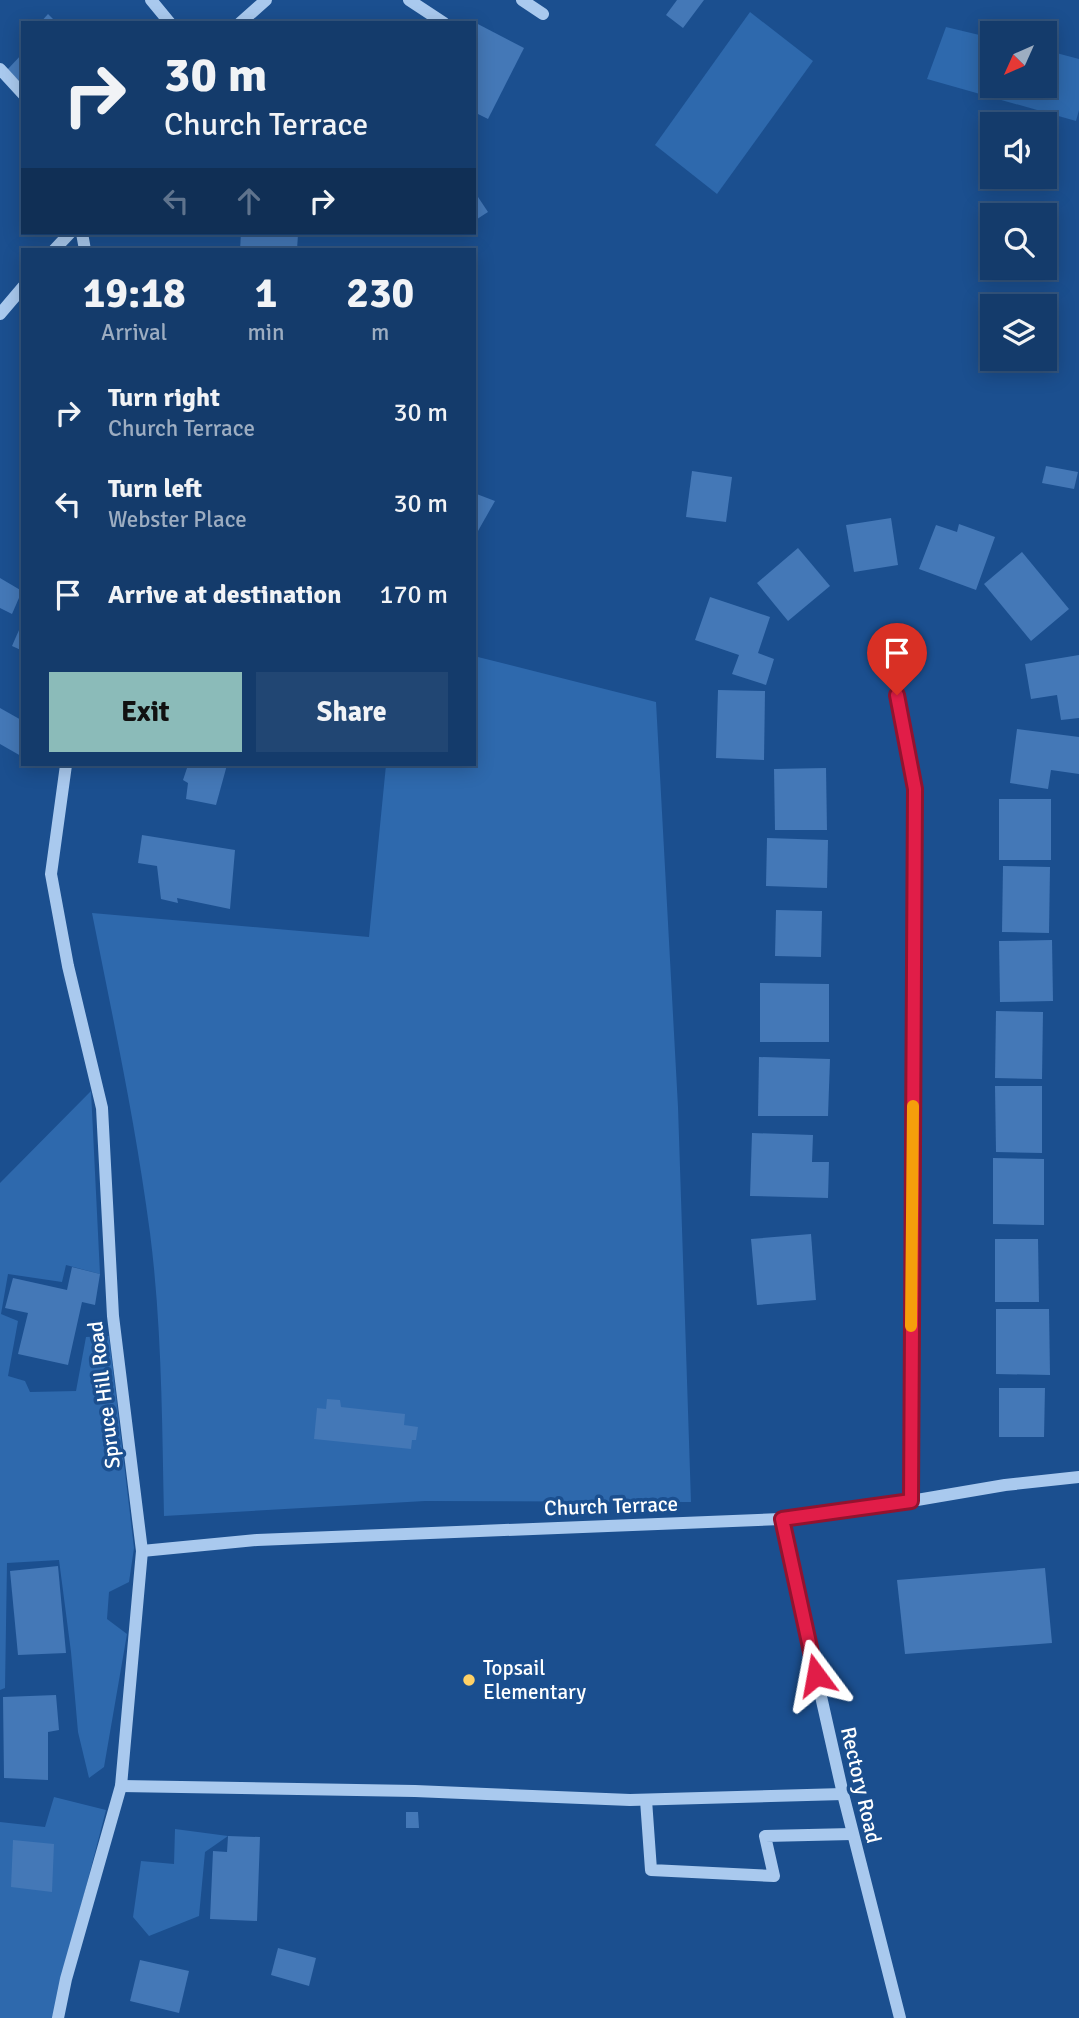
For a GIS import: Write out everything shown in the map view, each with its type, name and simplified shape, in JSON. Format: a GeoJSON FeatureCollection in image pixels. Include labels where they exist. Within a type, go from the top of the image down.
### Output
{"type":"FeatureCollection","features":[{"type":"Feature","properties":{"kind":"street"},"geometry":{"type":"LineString","coordinates":[[150,0],[168,21]]}},
{"type":"Feature","properties":{"kind":"street"},"geometry":{"type":"LineString","coordinates":[[242,21],[266,0]]}},
{"type":"Feature","properties":{"kind":"street"},"geometry":{"type":"LineString","coordinates":[[409,0],[441,21]]}},
{"type":"Feature","properties":{"kind":"street"},"geometry":{"type":"LineString","coordinates":[[522,0],[543,14]]}},
{"type":"Feature","properties":{"kind":"street"},"geometry":{"type":"LineString","coordinates":[[0,69],[21,92]]}},
{"type":"Feature","properties":{"kind":"street"},"geometry":{"type":"LineString","coordinates":[[0,314],[21,289]]}},
{"type":"Feature","properties":{"kind":"street"},"geometry":{"type":"LineString","coordinates":[[897,695],[915,789],[911,1501]]}},
{"type":"Feature","properties":{"kind":"street","name":"Spruce Hill Road"},"geometry":{"type":"LineString","coordinates":[[58,2018],[66,1979],[121,1786],[142,1551],[113,1316],[102,1108],[68,966],[51,874],[66,766]]}},
{"type":"Feature","properties":{"kind":"street","name":"Church Terrace"},"geometry":{"type":"LineString","coordinates":[[142,1551],[257,1540],[782,1519],[1005,1485],[1079,1477]]}},
{"type":"Feature","properties":{"kind":"street","name":"Rectory Road"},"geometry":{"type":"LineString","coordinates":[[782,1519],[852,1834],[900,2018]]}},
{"type":"Feature","properties":{"kind":"street"},"geometry":{"type":"LineString","coordinates":[[121,1786],[415,1791],[646,1800],[843,1794]]}},
{"type":"Feature","properties":{"kind":"street"},"geometry":{"type":"LineString","coordinates":[[646,1800],[651,1870],[774,1876],[765,1836],[852,1834]]}},
{"type":"Feature","properties":{"kind":"shaded area"},"geometry":{"type":"Polygon","coordinates":[[[750,12],[813,61],[717,194],[655,145],[750,12]]]}},
{"type":"Feature","properties":{"kind":"shaded area"},"geometry":{"type":"Polygon","coordinates":[[[946,27],[980,35],[980,94],[927,79],[946,27]]]}},
{"type":"Feature","properties":{"kind":"shaded area"},"geometry":{"type":"Polygon","coordinates":[[[1057,53],[1079,59],[1079,110],[1076,121],[1057,116],[1057,112],[1044,112],[994,98],[1057,98],[1057,53]]]}},
{"type":"Feature","properties":{"kind":"shaded area"},"geometry":{"type":"Polygon","coordinates":[[[476,657],[656,702],[678,1107],[691,1502],[425,1501],[164,1516],[159,1339],[150,1233],[131,1112],[92,913],[369,937],[386,766],[476,766],[476,657]]]}},
{"type":"Feature","properties":{"kind":"shaded area"},"geometry":{"type":"Polygon","coordinates":[[[91,1091],[100,1274],[66,1265],[62,1282],[8,1274],[1,1314],[18,1321],[8,1376],[25,1381],[30,1392],[76,1391],[86,1337],[109,1336],[134,1548],[129,1582],[109,1592],[107,1619],[127,1634],[104,1767],[89,1778],[78,1732],[59,1560],[7,1563],[5,1688],[0,1690],[0,1183],[91,1091]]]}},
{"type":"Feature","properties":{"kind":"shaded area"},"geometry":{"type":"Polygon","coordinates":[[[54,1797],[106,1810],[52,2018],[0,2018],[0,1822],[45,1827],[54,1797]]]}},
{"type":"Feature","properties":{"kind":"shaded area"},"geometry":{"type":"Polygon","coordinates":[[[175,1829],[228,1836],[205,1852],[199,1916],[149,1936],[133,1917],[141,1861],[174,1864],[175,1829]]]}},
{"type":"Feature","properties":{"kind":"building"},"geometry":{"type":"Polygon","coordinates":[[[677,0],[704,0],[683,28],[666,15],[677,0]]]}},
{"type":"Feature","properties":{"kind":"building"},"geometry":{"type":"Polygon","coordinates":[[[48,14],[55,21],[42,21],[48,14]]]}},
{"type":"Feature","properties":{"kind":"building"},"geometry":{"type":"Polygon","coordinates":[[[476,23],[524,48],[488,119],[476,113],[476,23]]]}},
{"type":"Feature","properties":{"kind":"building"},"geometry":{"type":"Polygon","coordinates":[[[21,55],[21,82],[7,70],[21,55]]]}},
{"type":"Feature","properties":{"kind":"building"},"geometry":{"type":"Polygon","coordinates":[[[476,194],[488,212],[476,220],[476,194]]]}},
{"type":"Feature","properties":{"kind":"building"},"geometry":{"type":"Polygon","coordinates":[[[241,235],[298,235],[297,248],[240,248],[241,235]]]}},
{"type":"Feature","properties":{"kind":"building"},"geometry":{"type":"Polygon","coordinates":[[[1046,466],[1078,472],[1074,489],[1042,483],[1046,466]]]}},
{"type":"Feature","properties":{"kind":"building"},"geometry":{"type":"Polygon","coordinates":[[[692,471],[732,477],[726,522],[686,517],[692,471]]]}},
{"type":"Feature","properties":{"kind":"building"},"geometry":{"type":"Polygon","coordinates":[[[476,494],[495,501],[476,534],[476,494]]]}},
{"type":"Feature","properties":{"kind":"building"},"geometry":{"type":"Polygon","coordinates":[[[891,518],[898,565],[854,572],[846,525],[891,518]]]}},
{"type":"Feature","properties":{"kind":"building"},"geometry":{"type":"Polygon","coordinates":[[[959,524],[995,537],[976,590],[919,569],[936,525],[957,532],[959,524]]]}},
{"type":"Feature","properties":{"kind":"building"},"geometry":{"type":"Polygon","coordinates":[[[798,548],[830,586],[788,621],[757,583],[798,548]]]}},
{"type":"Feature","properties":{"kind":"building"},"geometry":{"type":"Polygon","coordinates":[[[1022,552],[1069,609],[1031,641],[984,584],[1022,552]]]}},
{"type":"Feature","properties":{"kind":"building"},"geometry":{"type":"Polygon","coordinates":[[[0,578],[21,590],[21,593],[12,614],[0,608],[0,578]]]}},
{"type":"Feature","properties":{"kind":"building"},"geometry":{"type":"Polygon","coordinates":[[[710,597],[770,617],[758,653],[774,659],[766,685],[732,674],[739,655],[695,640],[710,597]]]}},
{"type":"Feature","properties":{"kind":"building"},"geometry":{"type":"Polygon","coordinates":[[[21,626],[21,650],[12,646],[21,626]]]}},
{"type":"Feature","properties":{"kind":"building"},"geometry":{"type":"Polygon","coordinates":[[[1079,655],[1079,718],[1061,720],[1057,695],[1031,699],[1025,664],[1079,655]]]}},
{"type":"Feature","properties":{"kind":"building"},"geometry":{"type":"Polygon","coordinates":[[[718,690],[765,691],[764,760],[716,758],[718,690]]]}},
{"type":"Feature","properties":{"kind":"building"},"geometry":{"type":"Polygon","coordinates":[[[0,708],[21,720],[21,756],[0,744],[0,708]]]}},
{"type":"Feature","properties":{"kind":"building"},"geometry":{"type":"Polygon","coordinates":[[[1017,729],[1079,737],[1079,774],[1051,770],[1048,789],[1010,783],[1017,729]]]}},
{"type":"Feature","properties":{"kind":"building"},"geometry":{"type":"Polygon","coordinates":[[[188,766],[227,766],[216,805],[186,799],[188,783],[183,780],[188,766]]]}},
{"type":"Feature","properties":{"kind":"building"},"geometry":{"type":"Polygon","coordinates":[[[826,768],[827,830],[775,830],[774,769],[826,768]]]}},
{"type":"Feature","properties":{"kind":"building"},"geometry":{"type":"Polygon","coordinates":[[[999,799],[1051,799],[1051,860],[999,860],[999,799]]]}},
{"type":"Feature","properties":{"kind":"building"},"geometry":{"type":"Polygon","coordinates":[[[142,835],[235,850],[230,909],[177,898],[178,903],[161,899],[157,866],[138,863],[142,835]]]}},
{"type":"Feature","properties":{"kind":"building"},"geometry":{"type":"Polygon","coordinates":[[[767,838],[828,840],[827,888],[766,886],[767,838]]]}},
{"type":"Feature","properties":{"kind":"building"},"geometry":{"type":"Polygon","coordinates":[[[1003,866],[1050,867],[1049,933],[1002,932],[1003,866]]]}},
{"type":"Feature","properties":{"kind":"building"},"geometry":{"type":"Polygon","coordinates":[[[776,910],[822,911],[821,957],[775,956],[776,910]]]}},
{"type":"Feature","properties":{"kind":"building"},"geometry":{"type":"Polygon","coordinates":[[[1052,940],[1053,1001],[1000,1002],[999,941],[1052,940]]]}},
{"type":"Feature","properties":{"kind":"building"},"geometry":{"type":"Polygon","coordinates":[[[760,983],[829,984],[829,1042],[760,1042],[760,983]]]}},
{"type":"Feature","properties":{"kind":"building"},"geometry":{"type":"Polygon","coordinates":[[[996,1011],[1043,1012],[1042,1079],[995,1078],[996,1011]]]}},
{"type":"Feature","properties":{"kind":"building"},"geometry":{"type":"Polygon","coordinates":[[[759,1057],[830,1059],[828,1116],[758,1116],[759,1057]]]}},
{"type":"Feature","properties":{"kind":"building"},"geometry":{"type":"Polygon","coordinates":[[[995,1086],[1042,1086],[1042,1153],[996,1152],[995,1086]]]}},
{"type":"Feature","properties":{"kind":"building"},"geometry":{"type":"Polygon","coordinates":[[[752,1133],[813,1135],[812,1162],[829,1162],[828,1198],[750,1196],[752,1133]]]}},
{"type":"Feature","properties":{"kind":"building"},"geometry":{"type":"Polygon","coordinates":[[[993,1158],[1044,1159],[1044,1225],[993,1224],[993,1158]]]}},
{"type":"Feature","properties":{"kind":"building"},"geometry":{"type":"Polygon","coordinates":[[[811,1234],[816,1300],[757,1305],[751,1239],[811,1234]]]}},
{"type":"Feature","properties":{"kind":"building"},"geometry":{"type":"Polygon","coordinates":[[[995,1239],[1038,1239],[1039,1302],[995,1302],[995,1239]]]}},
{"type":"Feature","properties":{"kind":"building"},"geometry":{"type":"Polygon","coordinates":[[[72,1267],[100,1274],[95,1305],[82,1302],[68,1365],[18,1354],[28,1313],[5,1308],[13,1278],[67,1290],[72,1267]]]}},
{"type":"Feature","properties":{"kind":"building"},"geometry":{"type":"Polygon","coordinates":[[[996,1309],[1049,1309],[1050,1375],[996,1374],[996,1309]]]}},
{"type":"Feature","properties":{"kind":"building"},"geometry":{"type":"Polygon","coordinates":[[[999,1388],[1045,1388],[1044,1437],[999,1437],[999,1388]]]}},
{"type":"Feature","properties":{"kind":"building"},"geometry":{"type":"Polygon","coordinates":[[[327,1399],[340,1400],[341,1407],[405,1414],[404,1425],[418,1427],[416,1440],[412,1440],[411,1449],[314,1439],[317,1408],[326,1409],[327,1399]]]}},
{"type":"Feature","properties":{"kind":"building"},"geometry":{"type":"Polygon","coordinates":[[[58,1566],[66,1653],[18,1655],[10,1571],[58,1566]]]}},
{"type":"Feature","properties":{"kind":"building"},"geometry":{"type":"Polygon","coordinates":[[[1045,1568],[1052,1643],[905,1654],[897,1580],[1045,1568]]]}},
{"type":"Feature","properties":{"kind":"building"},"geometry":{"type":"Polygon","coordinates":[[[56,1695],[59,1730],[48,1732],[48,1780],[4,1778],[3,1697],[56,1695]]]}},
{"type":"Feature","properties":{"kind":"building"},"geometry":{"type":"Polygon","coordinates":[[[406,1812],[418,1812],[419,1828],[406,1828],[406,1812]]]}},
{"type":"Feature","properties":{"kind":"building"},"geometry":{"type":"Polygon","coordinates":[[[228,1836],[260,1837],[257,1921],[210,1919],[213,1851],[227,1852],[228,1836]]]}},
{"type":"Feature","properties":{"kind":"building"},"geometry":{"type":"Polygon","coordinates":[[[13,1840],[54,1844],[52,1892],[11,1887],[13,1840]]]}},
{"type":"Feature","properties":{"kind":"building"},"geometry":{"type":"Polygon","coordinates":[[[278,1948],[316,1958],[309,1986],[271,1975],[278,1948]]]}},
{"type":"Feature","properties":{"kind":"building"},"geometry":{"type":"Polygon","coordinates":[[[140,1960],[189,1971],[179,2013],[130,2001],[140,1960]]]}},
{"type":"Feature","properties":{"kind":"slow traffic"},"geometry":{"type":"LineString","coordinates":[[911,1326],[913,1106]]}},
{"type":"Feature","properties":{"kind":"place","name":"Topsail Elementary"},"geometry":{"type":"Point","coordinates":[469,1680]}},
{"type":"Feature","properties":{"kind":"route"},"geometry":{"type":"LineString","coordinates":[[816,1675],[782,1519],[911,1501],[915,789],[897,695]]}}]}
